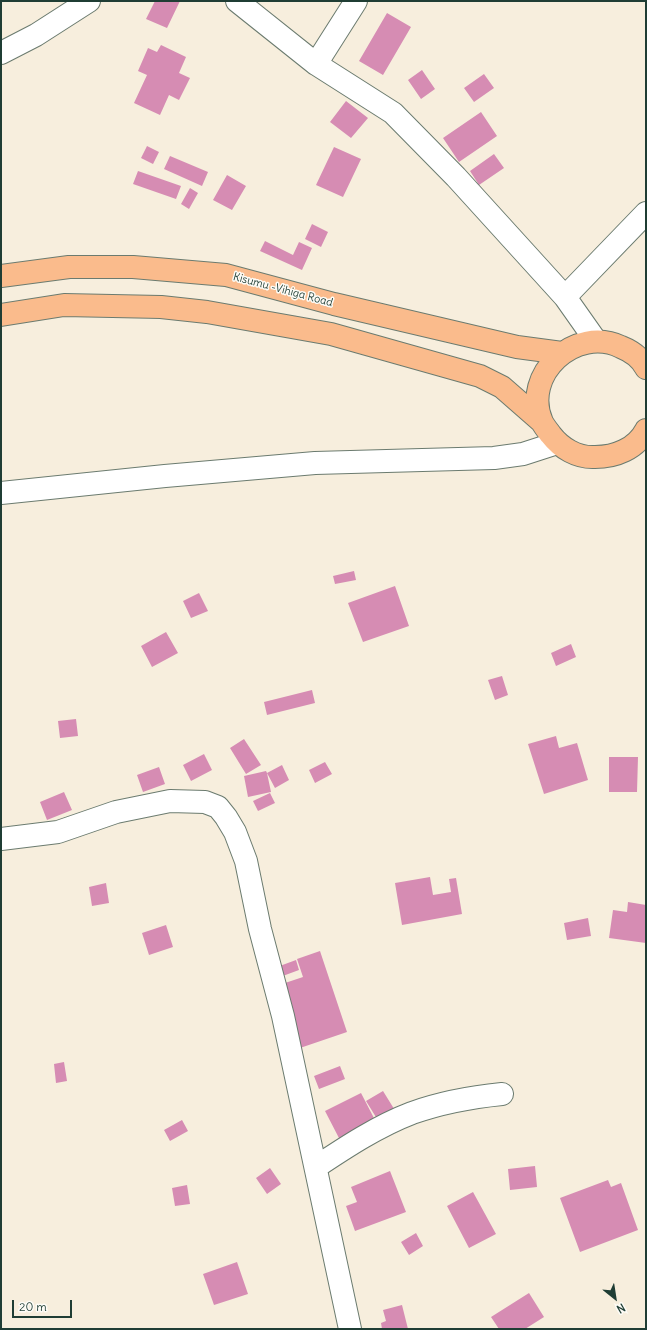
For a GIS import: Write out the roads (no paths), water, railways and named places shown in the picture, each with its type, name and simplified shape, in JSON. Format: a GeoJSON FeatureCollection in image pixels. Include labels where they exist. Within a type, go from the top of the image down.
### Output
{"type":"FeatureCollection","features":[{"type":"Feature","properties":{"kind":"highway","name":"Kisumu -Vihiga Road"},"geometry":{"type":"LineString","coordinates":[[1,276],[68,267],[133,267],[226,275],[334,304],[517,347],[562,353]]}},
{"type":"Feature","properties":{"kind":"highway"},"geometry":{"type":"LineString","coordinates":[[1,315],[64,305],[162,307],[207,312],[331,334],[480,376],[502,387],[542,422],[557,443],[569,452],[589,458],[637,453],[646,430]]}},
{"type":"Feature","properties":{"kind":"highway"},"geometry":{"type":"LineString","coordinates":[[542,422],[538,402],[540,382],[549,366],[562,353],[578,344],[596,341],[614,343],[630,351],[646,368]]}},
{"type":"Feature","properties":{"kind":"street"},"geometry":{"type":"LineString","coordinates":[[1,53],[36,35],[89,1]]}},
{"type":"Feature","properties":{"kind":"street"},"geometry":{"type":"LineString","coordinates":[[238,1],[316,64],[393,113],[456,177],[564,298],[596,341]]}},
{"type":"Feature","properties":{"kind":"street"},"geometry":{"type":"LineString","coordinates":[[316,64],[356,1]]}},
{"type":"Feature","properties":{"kind":"street"},"geometry":{"type":"LineString","coordinates":[[564,298],[646,213]]}},
{"type":"Feature","properties":{"kind":"street"},"geometry":{"type":"LineString","coordinates":[[1,493],[165,476],[315,463],[494,458],[523,454],[557,443]]}},
{"type":"Feature","properties":{"kind":"street"},"geometry":{"type":"LineString","coordinates":[[1,839],[58,832],[116,812],[170,800],[205,802],[218,807],[235,832],[246,861],[316,1167],[350,1329]]}},
{"type":"Feature","properties":{"kind":"street"},"geometry":{"type":"LineString","coordinates":[[316,1167],[345,1148],[389,1124],[413,1113],[477,1097],[502,1094]]}}]}
